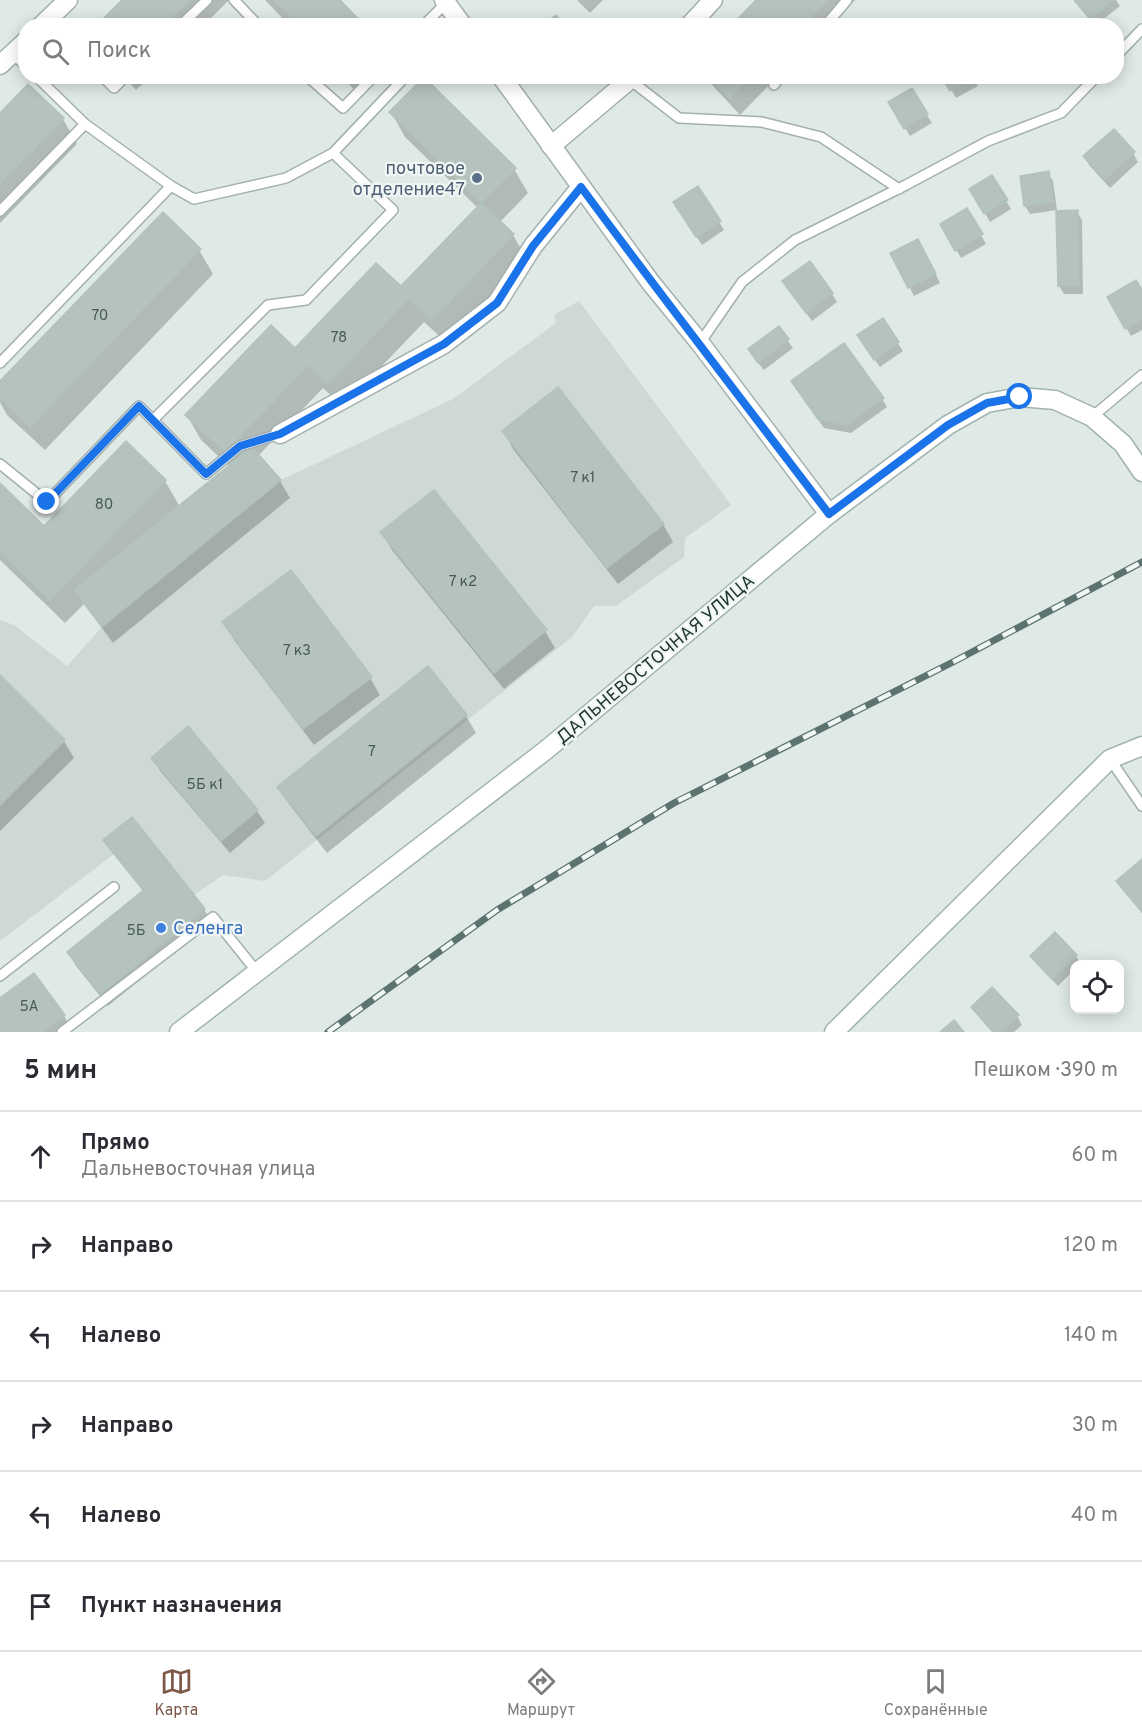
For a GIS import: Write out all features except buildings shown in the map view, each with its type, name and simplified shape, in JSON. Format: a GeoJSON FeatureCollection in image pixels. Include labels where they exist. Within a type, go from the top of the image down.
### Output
{"type":"FeatureCollection","features":[{"type":"Feature","properties":{"kind":"street"},"geometry":{"type":"LineString","coordinates":[[52,18],[68,0]]}},
{"type":"Feature","properties":{"kind":"street"},"geometry":{"type":"LineString","coordinates":[[696,18],[713,0]]}},
{"type":"Feature","properties":{"kind":"street"},"geometry":{"type":"LineString","coordinates":[[446,1],[456,18]]}},
{"type":"Feature","properties":{"kind":"street"},"geometry":{"type":"LineString","coordinates":[[6,59],[18,48]]}},
{"type":"Feature","properties":{"kind":"street"},"geometry":{"type":"LineString","coordinates":[[507,84],[651,283],[700,343],[829,514]]}},
{"type":"Feature","properties":{"kind":"street"},"geometry":{"type":"LineString","coordinates":[[551,146],[625,84]]}},
{"type":"Feature","properties":{"kind":"street"},"geometry":{"type":"LineString","coordinates":[[280,434],[444,344],[497,303],[533,246],[581,187]]}},
{"type":"Feature","properties":{"kind":"street","name":"ДАЛЬНЕВОСТОЧНАЯ УЛИЦА"},"geometry":{"type":"LineString","coordinates":[[179,1032],[546,750],[829,514],[948,425],[987,403],[1020,397],[1055,400],[1092,417],[1123,444],[1142,472]]}},
{"type":"Feature","properties":{"kind":"street"},"geometry":{"type":"LineString","coordinates":[[834,1032],[1110,759],[1142,746]]}},
{"type":"Feature","properties":{"kind":"lane"},"geometry":{"type":"LineString","coordinates":[[188,18],[207,0]]}},
{"type":"Feature","properties":{"kind":"lane"},"geometry":{"type":"LineString","coordinates":[[234,0],[251,18]]}},
{"type":"Feature","properties":{"kind":"lane"},"geometry":{"type":"LineString","coordinates":[[832,18],[847,0]]}},
{"type":"Feature","properties":{"kind":"lane"},"geometry":{"type":"LineString","coordinates":[[430,18],[446,1]]}},
{"type":"Feature","properties":{"kind":"lane"},"geometry":{"type":"LineString","coordinates":[[1124,48],[1142,29]]}},
{"type":"Feature","properties":{"kind":"lane"},"geometry":{"type":"LineString","coordinates":[[44,84],[85,124],[171,186],[194,199],[286,178],[333,153],[398,84]]}},
{"type":"Feature","properties":{"kind":"lane"},"geometry":{"type":"LineString","coordinates":[[316,84],[343,108],[366,84]]}},
{"type":"Feature","properties":{"kind":"lane"},"geometry":{"type":"LineString","coordinates":[[639,84],[678,118],[762,122],[821,137],[899,189]]}},
{"type":"Feature","properties":{"kind":"lane"},"geometry":{"type":"LineString","coordinates":[[700,343],[742,282],[795,240],[899,189],[988,141],[1061,113],[1089,84]]}},
{"type":"Feature","properties":{"kind":"lane"},"geometry":{"type":"LineString","coordinates":[[0,211],[85,124]]}},
{"type":"Feature","properties":{"kind":"lane"},"geometry":{"type":"LineString","coordinates":[[153,420],[268,305],[306,300],[393,210],[333,153]]}},
{"type":"Feature","properties":{"kind":"lane"},"geometry":{"type":"LineString","coordinates":[[0,363],[171,186]]}},
{"type":"Feature","properties":{"kind":"lane"},"geometry":{"type":"LineString","coordinates":[[1092,417],[1142,375]]}},
{"type":"Feature","properties":{"kind":"lane"},"geometry":{"type":"LineString","coordinates":[[0,464],[47,502],[139,406],[206,474],[240,446],[280,434]]}},
{"type":"Feature","properties":{"kind":"lane"},"geometry":{"type":"LineString","coordinates":[[1110,759],[1142,806]]}},
{"type":"Feature","properties":{"kind":"lane"},"geometry":{"type":"LineString","coordinates":[[0,976],[114,887]]}},
{"type":"Feature","properties":{"kind":"lane"},"geometry":{"type":"LineString","coordinates":[[62,1032],[213,917],[257,972]]}},
{"type":"Feature","properties":{"kind":"shaded area"},"geometry":{"type":"Polygon","coordinates":[[[579,301],[731,505],[685,538],[684,557],[616,606],[594,606],[572,637],[265,881],[223,875],[194,895],[172,868],[143,890],[114,854],[0,941],[0,620],[14,625],[67,666],[102,627],[281,480],[453,399],[556,323],[554,315],[579,301]]]}},
{"type":"Feature","properties":{"kind":"railway"},"geometry":{"type":"LineString","coordinates":[[328,1032],[497,910],[674,803],[955,661],[1142,562]]}},
{"type":"Feature","properties":{"kind":"place","name":"почтовое отделение47"},"geometry":{"type":"Point","coordinates":[477,178]}},
{"type":"Feature","properties":{"kind":"place","name":"Селенга"},"geometry":{"type":"Point","coordinates":[161,928]}},
{"type":"Feature","properties":{"kind":"route"},"geometry":{"type":"LineString","coordinates":[[47,502],[139,406],[206,474],[240,446],[280,434],[444,344],[497,303],[533,246],[581,187],[651,283],[700,343],[829,514],[948,425],[987,403],[1020,397]]}}]}
